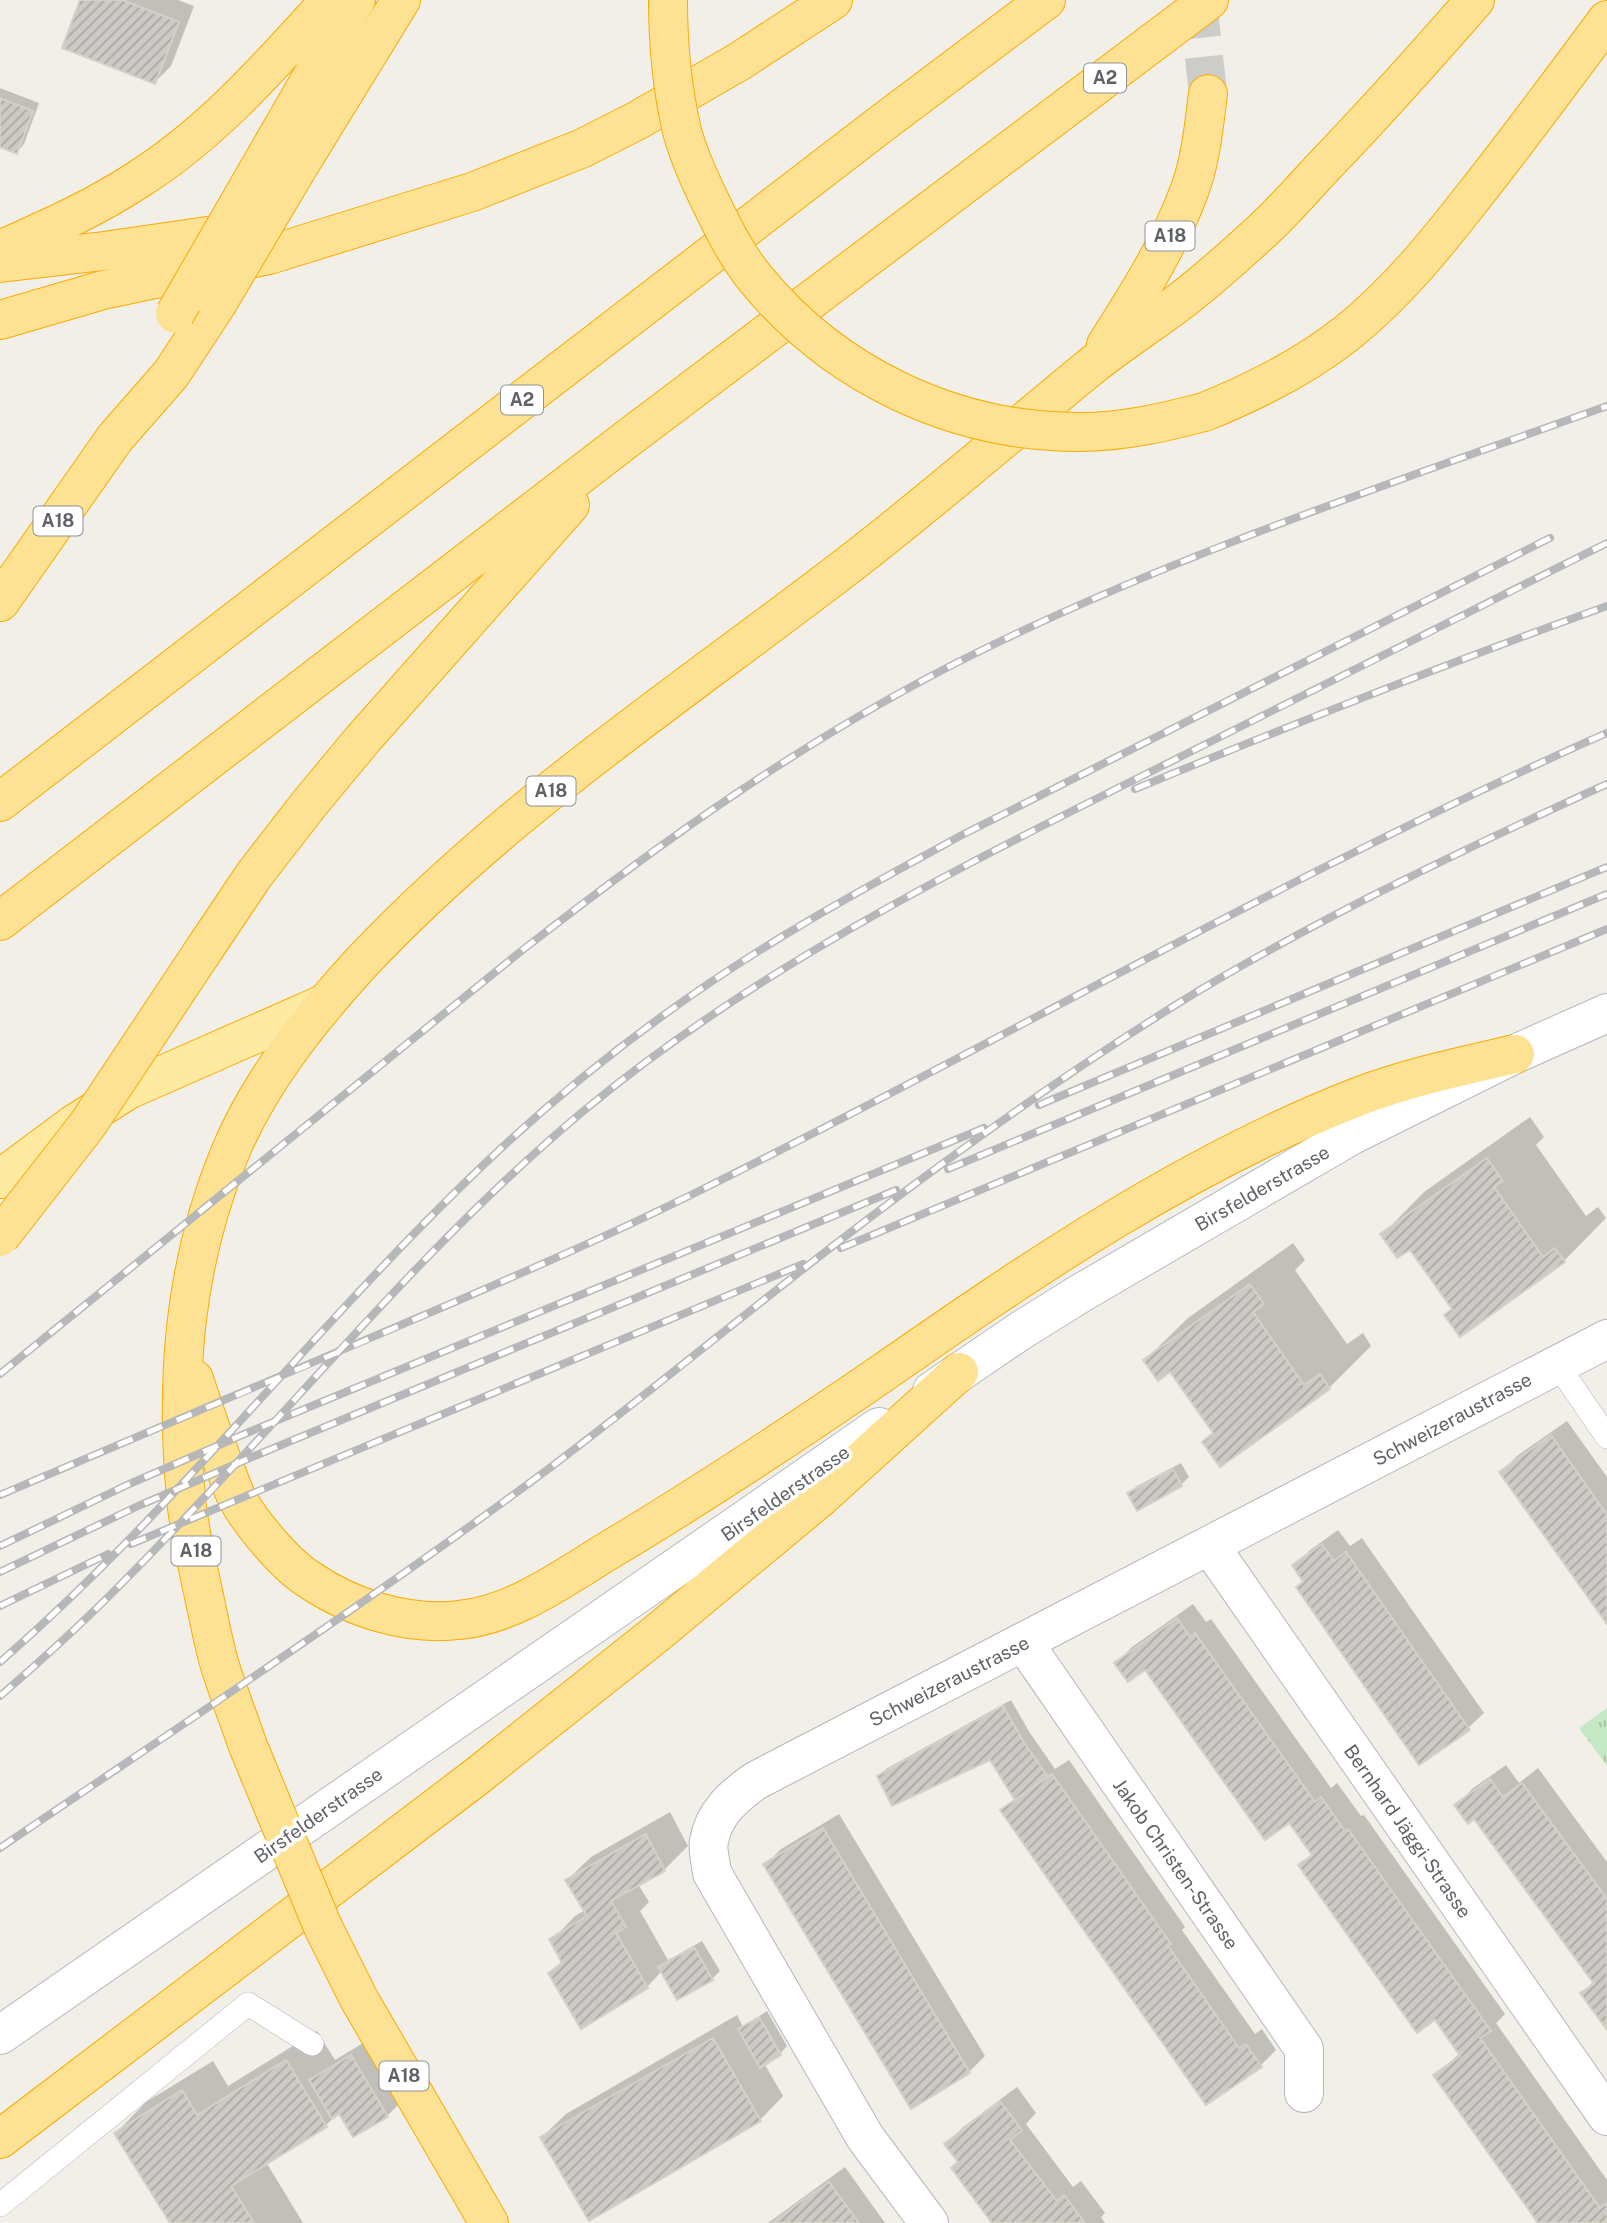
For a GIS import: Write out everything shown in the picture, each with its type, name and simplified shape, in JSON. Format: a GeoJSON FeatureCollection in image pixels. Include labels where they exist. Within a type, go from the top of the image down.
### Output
{"type":"FeatureCollection","features":[{"type":"Feature","properties":{"kind":"highway"},"geometry":{"type":"LineString","coordinates":[[0,250],[74,216],[139,179],[192,140],[244,94],[330,0]]}},
{"type":"Feature","properties":{"kind":"highway"},"geometry":{"type":"LineString","coordinates":[[115,438],[143,373],[175,314],[282,161],[356,0]]}},
{"type":"Feature","properties":{"kind":"highway","name":"A18"},"geometry":{"type":"LineString","coordinates":[[0,602],[115,438],[171,374],[217,304],[282,161],[401,0]]}},
{"type":"Feature","properties":{"kind":"highway"},"geometry":{"type":"LineString","coordinates":[[668,0],[669,46],[677,106],[691,161],[736,251],[754,277],[804,329],[830,349],[857,369],[913,399],[945,411],[1010,426],[1079,432],[1142,428],[1203,412],[1254,390],[1316,356],[1347,332],[1396,289],[1455,220],[1607,20]]}},
{"type":"Feature","properties":{"kind":"highway"},"geometry":{"type":"LineString","coordinates":[[0,320],[103,290],[269,255],[472,192],[594,142],[638,120],[740,61],[833,0]]}},
{"type":"Feature","properties":{"kind":"highway","name":"A2"},"geometry":{"type":"LineString","coordinates":[[0,802],[1046,0]]}},
{"type":"Feature","properties":{"kind":"highway","name":"A2"},"geometry":{"type":"LineString","coordinates":[[0,920],[627,439],[1209,0]]}},
{"type":"Feature","properties":{"kind":"highway"},"geometry":{"type":"LineString","coordinates":[[1094,364],[1190,294],[1266,228],[1357,132],[1475,0]]}},
{"type":"Feature","properties":{"kind":"highway","name":"A18"},"geometry":{"type":"LineString","coordinates":[[489,2223],[359,1998],[323,1927],[248,1745],[219,1664],[186,1501],[184,1350],[191,1282],[199,1245],[229,1155],[244,1122],[266,1086],[326,1003],[395,927],[445,879],[500,832],[650,714],[867,551],[1094,364],[1168,241],[1186,198],[1201,143],[1208,94]]}},
{"type":"Feature","properties":{"kind":"highway"},"geometry":{"type":"LineString","coordinates":[[0,263],[407,211]]}},
{"type":"Feature","properties":{"kind":"highway"},"geometry":{"type":"LineString","coordinates":[[0,1237],[88,1124],[254,875],[355,748],[627,439]]}},
{"type":"Feature","properties":{"kind":"highway","name":"A18"},"geometry":{"type":"LineString","coordinates":[[0,1179],[74,1124],[128,1090],[326,1003]]}},
{"type":"Feature","properties":{"kind":"highway"},"geometry":{"type":"LineString","coordinates":[[184,1350],[237,1500],[270,1544],[305,1577],[354,1604],[408,1619],[460,1620],[492,1613],[527,1599],[698,1497],[1063,1251],[1143,1203],[1294,1124],[1363,1095],[1441,1071],[1515,1054]]}},
{"type":"Feature","properties":{"kind":"highway"},"geometry":{"type":"LineString","coordinates":[[0,2140],[454,1794],[656,1634],[821,1497],[959,1372]]}},
{"type":"Feature","properties":{"kind":"street","name":"Birsfelderstrasse"},"geometry":{"type":"LineString","coordinates":[[0,2035],[959,1372],[1082,1293],[1352,1135],[1515,1054],[1607,1013]]}},
{"type":"Feature","properties":{"kind":"street","name":"Schweizeraustrasse"},"geometry":{"type":"LineString","coordinates":[[929,2223],[865,2137],[712,1873],[709,1842],[718,1815],[732,1798],[755,1782],[1607,1339]]}},
{"type":"Feature","properties":{"kind":"street","name":"Bernhard Jäggi-Strasse"},"geometry":{"type":"LineString","coordinates":[[1210,1546],[1607,2116]]}},
{"type":"Feature","properties":{"kind":"street","name":"Jakob Christen-Strasse"},"geometry":{"type":"LineString","coordinates":[[1024,1643],[1304,2049],[1304,2093]]}},
{"type":"Feature","properties":{"kind":"lane"},"geometry":{"type":"LineString","coordinates":[[1557,1364],[1607,1437]]}},
{"type":"Feature","properties":{"kind":"lane"},"geometry":{"type":"LineString","coordinates":[[0,2205],[248,2004],[312,2044]]}},
{"type":"Feature","properties":{"kind":"green space"},"geometry":{"type":"Polygon","coordinates":[[[1607,1708],[1607,1766],[1579,1728],[1607,1708]]]}},
{"type":"Feature","properties":{"kind":"building"},"geometry":{"type":"Polygon","coordinates":[[[80,0],[123,0],[179,22],[155,84],[62,48],[80,0]]]}},
{"type":"Feature","properties":{"kind":"building"},"geometry":{"type":"Polygon","coordinates":[[[0,98],[33,111],[17,154],[0,147],[0,98]]]}},
{"type":"Feature","properties":{"kind":"building"},"geometry":{"type":"Polygon","coordinates":[[[1487,1158],[1503,1181],[1494,1187],[1543,1257],[1555,1248],[1565,1262],[1460,1337],[1444,1315],[1452,1309],[1410,1250],[1397,1258],[1380,1234],[1487,1158]]]}},
{"type":"Feature","properties":{"kind":"building"},"geometry":{"type":"Polygon","coordinates":[[[1250,1284],[1264,1304],[1253,1312],[1304,1385],[1320,1374],[1330,1389],[1220,1467],[1202,1442],[1213,1433],[1170,1372],[1158,1381],[1143,1360],[1250,1284]]]}},
{"type":"Feature","properties":{"kind":"building"},"geometry":{"type":"Polygon","coordinates":[[[1551,1435],[1607,1515],[1607,1624],[1499,1472],[1551,1435]]]}},
{"type":"Feature","properties":{"kind":"building"},"geometry":{"type":"Polygon","coordinates":[[[1173,1469],[1182,1486],[1137,1511],[1127,1493],[1173,1469]]]}},
{"type":"Feature","properties":{"kind":"building"},"geometry":{"type":"Polygon","coordinates":[[[1322,1544],[1334,1561],[1346,1552],[1470,1730],[1419,1765],[1296,1587],[1303,1582],[1292,1565],[1322,1544]]]}},
{"type":"Feature","properties":{"kind":"building"},"geometry":{"type":"Polygon","coordinates":[[[1177,1618],[1190,1637],[1195,1633],[1315,1802],[1321,1797],[1345,1831],[1348,1829],[1491,2031],[1480,2038],[1600,2208],[1607,2203],[1607,2223],[1538,2223],[1433,2075],[1460,2056],[1435,2020],[1417,2033],[1298,1865],[1312,1855],[1289,1823],[1265,1840],[1145,1670],[1128,1682],[1114,1663],[1177,1618]]]}},
{"type":"Feature","properties":{"kind":"building"},"geometry":{"type":"Polygon","coordinates":[[[1003,1706],[1048,1777],[1015,1800],[990,1760],[892,1806],[877,1776],[1003,1706]]]}},
{"type":"Feature","properties":{"kind":"building"},"geometry":{"type":"Polygon","coordinates":[[[1052,1774],[1171,1944],[1168,1946],[1239,2048],[1246,2044],[1262,2067],[1206,2105],[1000,1810],[1052,1774]]]}},
{"type":"Feature","properties":{"kind":"building"},"geometry":{"type":"Polygon","coordinates":[[[1490,1779],[1503,1797],[1522,1783],[1607,1899],[1607,2030],[1580,1993],[1594,1984],[1474,1819],[1468,1824],[1454,1805],[1490,1779]]]}},
{"type":"Feature","properties":{"kind":"building"},"geometry":{"type":"Polygon","coordinates":[[[823,1828],[970,2073],[911,2109],[763,1864],[823,1828]]]}},
{"type":"Feature","properties":{"kind":"building"},"geometry":{"type":"Polygon","coordinates":[[[646,1834],[665,1871],[611,1901],[626,1927],[616,1933],[648,1988],[581,2029],[548,1973],[562,1963],[549,1939],[587,1916],[565,1880],[646,1834]]]}},
{"type":"Feature","properties":{"kind":"building"},"geometry":{"type":"Polygon","coordinates":[[[694,1947],[713,1980],[677,2000],[658,1967],[694,1947]]]}},
{"type":"Feature","properties":{"kind":"building"},"geometry":{"type":"Polygon","coordinates":[[[759,2017],[781,2055],[760,2068],[738,2029],[759,2017]]]}},
{"type":"Feature","properties":{"kind":"building"},"geometry":{"type":"Polygon","coordinates":[[[713,2038],[761,2121],[589,2221],[540,2137],[713,2038]]]}},
{"type":"Feature","properties":{"kind":"building"},"geometry":{"type":"Polygon","coordinates":[[[351,2055],[388,2117],[353,2137],[339,2114],[332,2119],[309,2080],[351,2055]]]}},
{"type":"Feature","properties":{"kind":"building"},"geometry":{"type":"Polygon","coordinates":[[[286,2060],[327,2127],[231,2186],[254,2223],[170,2223],[114,2133],[182,2090],[197,2115],[286,2060]]]}},
{"type":"Feature","properties":{"kind":"building"},"geometry":{"type":"Polygon","coordinates":[[[1000,2101],[1022,2130],[1010,2140],[1057,2201],[1064,2195],[1085,2223],[992,2223],[951,2168],[958,2162],[944,2144],[1000,2101]]]}},
{"type":"Feature","properties":{"kind":"building"},"geometry":{"type":"Polygon","coordinates":[[[829,2182],[859,2223],[772,2223],[807,2197],[829,2182]]]}},
{"type":"Feature","properties":{"kind":"tunnel"},"geometry":{"type":"LineString","coordinates":[[1198,0],[1208,94]]}},
{"type":"Feature","properties":{"kind":"railway"},"geometry":{"type":"LineString","coordinates":[[0,1374],[574,910],[738,792],[852,720],[972,655],[1127,584],[1366,492],[1607,406]]}},
{"type":"Feature","properties":{"kind":"railway"},"geometry":{"type":"LineString","coordinates":[[0,1662],[129,1540],[432,1215],[567,1090],[679,1004],[798,927],[960,836],[1550,538]]}},
{"type":"Feature","properties":{"kind":"railway"},"geometry":{"type":"LineString","coordinates":[[0,1696],[64,1640],[125,1580],[461,1223],[581,1113],[645,1062],[780,971],[922,889],[1607,543]]}},
{"type":"Feature","properties":{"kind":"railway"},"geometry":{"type":"LineString","coordinates":[[1135,789],[1370,695],[1607,606]]}},
{"type":"Feature","properties":{"kind":"railway"},"geometry":{"type":"LineString","coordinates":[[0,1495],[538,1266],[639,1220],[818,1131],[1378,840],[1607,733]]}},
{"type":"Feature","properties":{"kind":"railway"},"geometry":{"type":"LineString","coordinates":[[0,1848],[277,1661],[551,1467],[888,1204],[1002,1120],[1120,1040],[1249,961],[1350,907],[1607,784]]}},
{"type":"Feature","properties":{"kind":"railway"},"geometry":{"type":"LineString","coordinates":[[1039,1105],[1607,867]]}},
{"type":"Feature","properties":{"kind":"railway"},"geometry":{"type":"LineString","coordinates":[[948,1169],[1607,894]]}},
{"type":"Feature","properties":{"kind":"railway"},"geometry":{"type":"LineString","coordinates":[[841,1248],[1607,929]]}},
{"type":"Feature","properties":{"kind":"railway"},"geometry":{"type":"LineString","coordinates":[[0,1546],[127,1485],[249,1432],[984,1128]]}},
{"type":"Feature","properties":{"kind":"railway"},"geometry":{"type":"LineString","coordinates":[[0,1572],[138,1506],[257,1455],[896,1190]]}},
{"type":"Feature","properties":{"kind":"railway"},"geometry":{"type":"LineString","coordinates":[[131,1544],[803,1264]]}},
{"type":"Feature","properties":{"kind":"railway"},"geometry":{"type":"LineString","coordinates":[[0,1606],[108,1554]]}}]}
